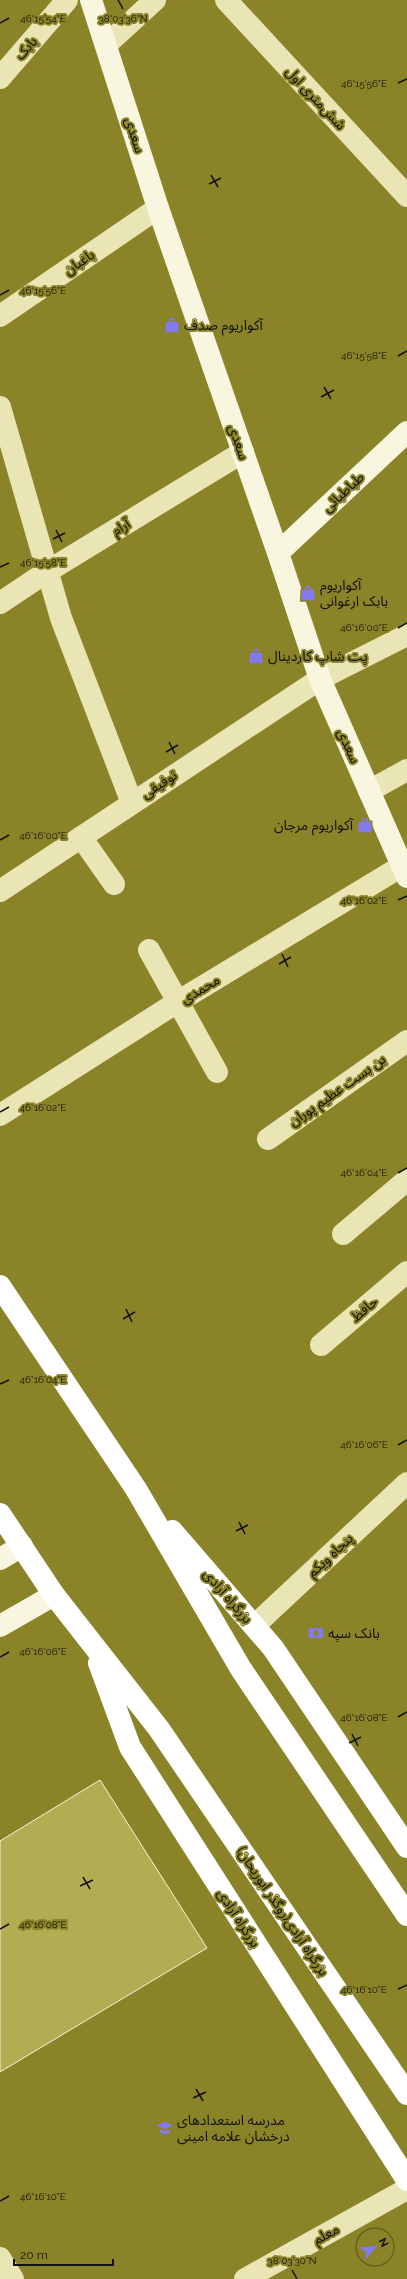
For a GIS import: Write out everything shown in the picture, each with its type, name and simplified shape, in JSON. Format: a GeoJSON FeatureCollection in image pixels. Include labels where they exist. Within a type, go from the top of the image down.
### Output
{"type":"FeatureCollection","features":[{"type":"Feature","properties":{"kind":"highway","name":"بزرگراه آزادی"},"geometry":{"type":"LineString","coordinates":[[0,1286],[136,1489],[241,1669],[407,1915]]}},
{"type":"Feature","properties":{"kind":"highway","name":"بزرگراه آزادی"},"geometry":{"type":"LineString","coordinates":[[136,1489],[273,1648],[407,1847]]}},
{"type":"Feature","properties":{"kind":"highway","name":"بزرگراه آزادی"},"geometry":{"type":"LineString","coordinates":[[0,1514],[54,1595],[159,1729]]}},
{"type":"Feature","properties":{"kind":"highway","name":"بزرگراه آزادی"},"geometry":{"type":"LineString","coordinates":[[92,1645],[130,1747],[407,2180]]}},
{"type":"Feature","properties":{"kind":"highway","name":"بزرگراه آزادی(روگذر ابوریحان)"},"geometry":{"type":"LineString","coordinates":[[159,1729],[407,2094]]}},
{"type":"Feature","properties":{"kind":"main road","name":"سعدی"},"geometry":{"type":"LineString","coordinates":[[91,0],[158,208],[278,553],[320,679],[405,871]]}},
{"type":"Feature","properties":{"kind":"main road","name":"طباطبائی"},"geometry":{"type":"LineString","coordinates":[[278,553],[407,432]]}},
{"type":"Feature","properties":{"kind":"main road"},"geometry":{"type":"LineString","coordinates":[[0,1559],[22,1546]]}},
{"type":"Feature","properties":{"kind":"main road"},"geometry":{"type":"LineString","coordinates":[[0,1626],[54,1595]]}},
{"type":"Feature","properties":{"kind":"street","name":"بابک"},"geometry":{"type":"LineString","coordinates":[[0,78],[67,0]]}},
{"type":"Feature","properties":{"kind":"street"},"geometry":{"type":"LineString","coordinates":[[106,45],[155,0]]}},
{"type":"Feature","properties":{"kind":"street","name":"شش‌متری اول"},"geometry":{"type":"LineString","coordinates":[[226,0],[407,196]]}},
{"type":"Feature","properties":{"kind":"street","name":"باغبان"},"geometry":{"type":"LineString","coordinates":[[0,316],[158,208]]}},
{"type":"Feature","properties":{"kind":"street"},"geometry":{"type":"LineString","coordinates":[[0,407],[61,618],[132,803]]}},
{"type":"Feature","properties":{"kind":"street","name":"آرام"},"geometry":{"type":"LineString","coordinates":[[0,603],[48,571],[243,452]]}},
{"type":"Feature","properties":{"kind":"street","name":"توفیقی"},"geometry":{"type":"LineString","coordinates":[[0,891],[320,679],[407,635]]}},
{"type":"Feature","properties":{"kind":"street"},"geometry":{"type":"LineString","coordinates":[[369,791],[407,770]]}},
{"type":"Feature","properties":{"kind":"street"},"geometry":{"type":"LineString","coordinates":[[81,836],[114,884]]}},
{"type":"Feature","properties":{"kind":"street","name":"محمدی"},"geometry":{"type":"LineString","coordinates":[[0,1115],[179,1001],[405,871]]}},
{"type":"Feature","properties":{"kind":"street"},"geometry":{"type":"LineString","coordinates":[[149,950],[179,1001],[217,1072]]}},
{"type":"Feature","properties":{"kind":"street","name":"بن بست عظیم پوران"},"geometry":{"type":"LineString","coordinates":[[268,1139],[407,1041]]}},
{"type":"Feature","properties":{"kind":"street"},"geometry":{"type":"LineString","coordinates":[[343,1234],[407,1180]]}},
{"type":"Feature","properties":{"kind":"street","name":"حافظ"},"geometry":{"type":"LineString","coordinates":[[321,1345],[407,1272]]}},
{"type":"Feature","properties":{"kind":"street","name":"پنجاه ویکم"},"geometry":{"type":"LineString","coordinates":[[254,1626],[407,1483]]}},
{"type":"Feature","properties":{"kind":"street","name":"معلم"},"geometry":{"type":"LineString","coordinates":[[245,2279],[407,2189]]}},
{"type":"Feature","properties":{"kind":"street"},"geometry":{"type":"LineString","coordinates":[[0,2258],[13,2279]]}},
{"type":"Feature","properties":{"kind":"building"},"geometry":{"type":"Polygon","coordinates":[[[100,1780],[207,1948],[0,2072],[0,1841],[100,1780]]]}},
{"type":"Feature","properties":{"kind":"place","name":"آکواریوم صدف"},"geometry":{"type":"Point","coordinates":[172,325]}},
{"type":"Feature","properties":{"kind":"place","name":"آکواریوم بابک ارغوانی"},"geometry":{"type":"Point","coordinates":[308,593]}},
{"type":"Feature","properties":{"kind":"place","name":"پت شاپ کاردینال"},"geometry":{"type":"Point","coordinates":[256,656]}},
{"type":"Feature","properties":{"kind":"place","name":"آکواریوم مرجان"},"geometry":{"type":"Point","coordinates":[365,825]}},
{"type":"Feature","properties":{"kind":"place","name":"بانک سپه"},"geometry":{"type":"Point","coordinates":[316,1633]}},
{"type":"Feature","properties":{"kind":"place","name":"مدرسه استعدادهای درخشان علامه امینی"},"geometry":{"type":"Point","coordinates":[165,2128]}}]}
